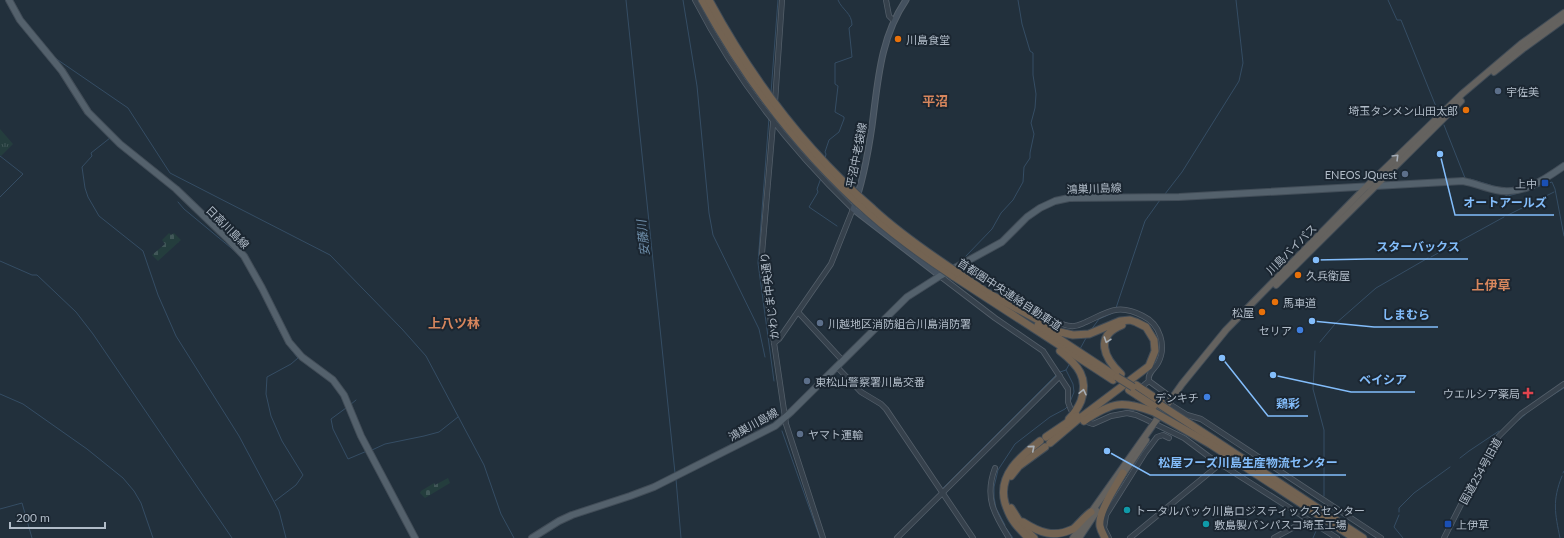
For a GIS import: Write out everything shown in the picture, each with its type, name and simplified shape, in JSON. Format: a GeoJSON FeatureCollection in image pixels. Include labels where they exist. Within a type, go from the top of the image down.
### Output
{"type":"FeatureCollection","features":[{"type":"Feature","properties":{"kind":"highway","name":"首都圏中央連絡自動車道"},"geometry":{"type":"LineString","coordinates":[[702,0],[752,84],[779,119],[839,186],[870,214],[902,239],[1047,338],[1117,377],[1158,407]]}},
{"type":"Feature","properties":{"kind":"highway","name":"首都圏中央連絡自動車道"},"geometry":{"type":"LineString","coordinates":[[709,0],[733,43],[757,81],[783,115],[815,153],[874,210],[955,275],[990,294],[1076,353]]}},
{"type":"Feature","properties":{"kind":"highway","name":"川島バイパス"},"geometry":{"type":"LineString","coordinates":[[1078,538],[1123,474],[1172,398],[1226,330],[1367,186],[1468,89],[1521,44],[1564,13]]}},
{"type":"Feature","properties":{"kind":"highway","name":"川島バイパス"},"geometry":{"type":"LineString","coordinates":[[1073,538],[1155,424],[1228,333],[1470,92],[1524,48],[1564,19]]}},
{"type":"Feature","properties":{"kind":"highway"},"geometry":{"type":"LineString","coordinates":[[990,294],[1060,332],[1073,336],[1088,335],[1120,321],[1130,320],[1142,325],[1150,331],[1154,340],[1155,351],[1148,366],[1076,421],[1057,438]]}},
{"type":"Feature","properties":{"kind":"highway"},"geometry":{"type":"LineString","coordinates":[[1063,424],[1100,399],[1147,362],[1151,350],[1149,338],[1142,329],[1134,325],[1123,325],[1117,327],[1108,335],[1105,342],[1104,350],[1117,377]]}},
{"type":"Feature","properties":{"kind":"highway"},"geometry":{"type":"LineString","coordinates":[[1028,538],[1007,509],[1003,494],[1004,481],[1011,467],[1045,442],[1071,417],[1079,406],[1085,386],[1080,371],[1074,363],[1047,338]]}},
{"type":"Feature","properties":{"kind":"highway"},"geometry":{"type":"LineString","coordinates":[[1045,442],[1057,438],[1098,411],[1114,405],[1129,404],[1158,407],[1198,429],[1212,442]]}},
{"type":"Feature","properties":{"kind":"highway"},"geometry":{"type":"LineString","coordinates":[[1158,407],[1347,530],[1363,538]]}},
{"type":"Feature","properties":{"kind":"highway"},"geometry":{"type":"LineString","coordinates":[[1105,538],[1100,527],[1100,521],[1104,509],[1123,474]]}},
{"type":"Feature","properties":{"kind":"highway"},"geometry":{"type":"LineString","coordinates":[[1016,520],[1050,537],[1057,537],[1069,532],[1091,512]]}},
{"type":"Feature","properties":{"kind":"highway"},"geometry":{"type":"LineString","coordinates":[[1016,520],[1023,538]]}},
{"type":"Feature","properties":{"kind":"highway"},"geometry":{"type":"LineString","coordinates":[[1016,520],[1034,538]]}},
{"type":"Feature","properties":{"kind":"highway"},"geometry":{"type":"LineString","coordinates":[[1347,530],[1354,538]]}},
{"type":"Feature","properties":{"kind":"main road","name":"日高川島線"},"geometry":{"type":"LineString","coordinates":[[9,0],[20,20],[58,66],[88,112],[104,130],[176,189],[244,256],[289,342],[302,356],[333,380],[344,395],[361,436],[415,538]]}},
{"type":"Feature","properties":{"kind":"main road","name":"平沼中老袋線"},"geometry":{"type":"LineString","coordinates":[[853,209],[866,166],[881,62],[886,42],[893,20],[906,0]]}},
{"type":"Feature","properties":{"kind":"main road","name":"鴻巣川島線"},"geometry":{"type":"LineString","coordinates":[[532,538],[552,525],[572,515],[654,487],[775,426],[913,293],[940,276],[1002,242],[1027,217],[1040,208],[1062,199],[1179,197],[1463,181],[1495,190],[1514,191],[1532,186],[1564,166]]}},
{"type":"Feature","properties":{"kind":"main road"},"geometry":{"type":"LineString","coordinates":[[853,209],[940,276]]}},
{"type":"Feature","properties":{"kind":"street"},"geometry":{"type":"LineString","coordinates":[[695,0],[726,55],[773,122],[853,209],[831,264],[779,340],[774,343]]}},
{"type":"Feature","properties":{"kind":"street","name":"かわじま中央通り"},"geometry":{"type":"LineString","coordinates":[[782,0],[762,253],[785,418],[797,460],[823,538]]}},
{"type":"Feature","properties":{"kind":"street"},"geometry":{"type":"LineString","coordinates":[[886,0],[889,16],[893,20]]}},
{"type":"Feature","properties":{"kind":"street"},"geometry":{"type":"LineString","coordinates":[[962,264],[1054,320],[1067,326],[1080,325],[1112,309],[1132,312],[1145,317],[1154,324],[1159,332],[1162,348],[1159,361],[1149,374],[1149,381]]}},
{"type":"Feature","properties":{"kind":"street"},"geometry":{"type":"LineString","coordinates":[[940,276],[995,318],[1043,351],[1068,389],[1069,406]]}},
{"type":"Feature","properties":{"kind":"street"},"geometry":{"type":"LineString","coordinates":[[798,312],[843,361]]}},
{"type":"Feature","properties":{"kind":"street"},"geometry":{"type":"LineString","coordinates":[[837,367],[861,392],[881,404],[886,409],[973,538]]}},
{"type":"Feature","properties":{"kind":"street"},"geometry":{"type":"LineString","coordinates":[[897,538],[1058,374]]}},
{"type":"Feature","properties":{"kind":"street"},"geometry":{"type":"LineString","coordinates":[[1149,381],[1172,398]]}},
{"type":"Feature","properties":{"kind":"street"},"geometry":{"type":"LineString","coordinates":[[1144,385],[1149,381]]}},
{"type":"Feature","properties":{"kind":"street","name":"国道254号旧道"},"geometry":{"type":"LineString","coordinates":[[1444,538],[1486,454],[1499,436],[1520,414],[1564,384]]}},
{"type":"Feature","properties":{"kind":"street"},"geometry":{"type":"LineString","coordinates":[[1171,405],[1187,415],[1201,419],[1381,538]]}},
{"type":"Feature","properties":{"kind":"street"},"geometry":{"type":"LineString","coordinates":[[1087,422],[1093,424],[1118,414],[1130,413],[1136,415],[1184,438],[1220,464],[1336,538]]}},
{"type":"Feature","properties":{"kind":"street"},"geometry":{"type":"LineString","coordinates":[[1109,538],[1104,528],[1106,516],[1134,469],[1156,437],[1163,434],[1169,438]]}},
{"type":"Feature","properties":{"kind":"street"},"geometry":{"type":"LineString","coordinates":[[1130,538],[1220,464]]}},
{"type":"Feature","properties":{"kind":"street"},"geometry":{"type":"LineString","coordinates":[[995,468],[990,487],[990,498],[998,520],[1009,538]]}},
{"type":"Feature","properties":{"kind":"street"},"geometry":{"type":"LineString","coordinates":[[1274,538],[1307,520]]}},
{"type":"Feature","properties":{"kind":"green space"},"geometry":{"type":"Polygon","coordinates":[[[0,129],[13,144],[1,156],[0,155],[0,129]]]}},
{"type":"Feature","properties":{"kind":"green space"},"geometry":{"type":"Polygon","coordinates":[[[169,233],[171,235],[174,233],[181,240],[158,261],[152,255],[165,244],[162,240],[169,233]]]}},
{"type":"Feature","properties":{"kind":"green space"},"geometry":{"type":"Polygon","coordinates":[[[448,478],[450,483],[425,498],[420,493],[434,483],[435,485],[448,478]]]}},
{"type":"Feature","properties":{"kind":"waterway","name":"安藤川"},"geometry":{"type":"LineString","coordinates":[[626,0],[675,473]]}},
{"type":"Feature","properties":{"kind":"waterway"},"geometry":{"type":"LineString","coordinates":[[683,0],[697,86],[709,213],[713,235],[759,329],[765,357]]}},
{"type":"Feature","properties":{"kind":"waterway"},"geometry":{"type":"LineString","coordinates":[[771,93],[778,0]]}},
{"type":"Feature","properties":{"kind":"waterway"},"geometry":{"type":"LineString","coordinates":[[825,159],[825,152],[829,140],[839,132],[844,119],[844,117],[835,112],[838,86],[835,84],[835,63],[852,57],[849,28],[852,25],[852,21],[849,14],[838,0]]}},
{"type":"Feature","properties":{"kind":"waterway"},"geometry":{"type":"LineString","coordinates":[[966,256],[992,229],[1001,213],[1013,200],[1023,182],[1024,167],[1030,158],[1034,134],[1031,123],[1035,108],[1036,94],[1033,75],[1033,53],[1030,51],[1022,24],[1018,0]]}},
{"type":"Feature","properties":{"kind":"waterway"},"geometry":{"type":"LineString","coordinates":[[1165,194],[1182,172],[1239,81],[1243,63],[1236,0]]}},
{"type":"Feature","properties":{"kind":"waterway"},"geometry":{"type":"LineString","coordinates":[[1388,0],[1397,20],[1401,20],[1437,109]]}},
{"type":"Feature","properties":{"kind":"waterway"},"geometry":{"type":"LineString","coordinates":[[21,16],[26,23]]}},
{"type":"Feature","properties":{"kind":"waterway"},"geometry":{"type":"LineString","coordinates":[[55,58],[128,108],[170,173],[330,255],[402,329],[426,356],[484,465],[501,514],[514,538]]}},
{"type":"Feature","properties":{"kind":"waterway"},"geometry":{"type":"LineString","coordinates":[[769,118],[758,263],[774,381]]}},
{"type":"Feature","properties":{"kind":"waterway"},"geometry":{"type":"LineString","coordinates":[[1444,125],[1465,178]]}},
{"type":"Feature","properties":{"kind":"waterway"},"geometry":{"type":"LineString","coordinates":[[110,138],[91,153],[92,156],[82,167],[88,197],[99,216],[143,251],[158,295],[176,336],[239,436],[279,511],[286,538]]}},
{"type":"Feature","properties":{"kind":"waterway"},"geometry":{"type":"LineString","coordinates":[[0,156],[23,174],[0,197]]}},
{"type":"Feature","properties":{"kind":"waterway"},"geometry":{"type":"LineString","coordinates":[[821,178],[817,189],[818,192],[809,207],[837,226]]}},
{"type":"Feature","properties":{"kind":"waterway"},"geometry":{"type":"LineString","coordinates":[[1470,179],[1500,188]]}},
{"type":"Feature","properties":{"kind":"waterway"},"geometry":{"type":"LineString","coordinates":[[1505,195],[1508,196],[1552,182],[1555,189],[1564,236]]}},
{"type":"Feature","properties":{"kind":"waterway"},"geometry":{"type":"LineString","coordinates":[[1508,215],[1554,192]]}},
{"type":"Feature","properties":{"kind":"waterway"},"geometry":{"type":"LineString","coordinates":[[1116,308],[1145,221],[1160,200]]}},
{"type":"Feature","properties":{"kind":"waterway"},"geometry":{"type":"LineString","coordinates":[[178,202],[184,209],[236,252]]}},
{"type":"Feature","properties":{"kind":"waterway"},"geometry":{"type":"LineString","coordinates":[[1431,257],[1504,217]]}},
{"type":"Feature","properties":{"kind":"waterway"},"geometry":{"type":"LineString","coordinates":[[1320,342],[1335,324],[1376,288],[1428,258]]}},
{"type":"Feature","properties":{"kind":"waterway"},"geometry":{"type":"LineString","coordinates":[[0,261],[32,275],[37,275],[76,312],[93,334],[232,538]]}},
{"type":"Feature","properties":{"kind":"waterway"},"geometry":{"type":"LineString","coordinates":[[1091,330],[1099,319],[1113,313]]}},
{"type":"Feature","properties":{"kind":"waterway"},"geometry":{"type":"LineString","coordinates":[[272,315],[282,335]]}},
{"type":"Feature","properties":{"kind":"waterway"},"geometry":{"type":"LineString","coordinates":[[1080,349],[1086,338]]}},
{"type":"Feature","properties":{"kind":"waterway"},"geometry":{"type":"LineString","coordinates":[[275,501],[296,485],[303,475],[282,441],[271,416],[266,394],[267,377],[291,364],[298,358],[289,347]]}},
{"type":"Feature","properties":{"kind":"waterway"},"geometry":{"type":"LineString","coordinates":[[1315,351],[1313,389],[1324,430],[1324,496]]}},
{"type":"Feature","properties":{"kind":"waterway"},"geometry":{"type":"LineString","coordinates":[[1060,372],[1066,370],[1070,363]]}},
{"type":"Feature","properties":{"kind":"waterway"},"geometry":{"type":"LineString","coordinates":[[1066,370],[1073,384],[1074,392],[1070,402]]}},
{"type":"Feature","properties":{"kind":"waterway"},"geometry":{"type":"LineString","coordinates":[[942,489],[1056,375]]}},
{"type":"Feature","properties":{"kind":"waterway"},"geometry":{"type":"LineString","coordinates":[[1546,399],[1564,388]]}},
{"type":"Feature","properties":{"kind":"waterway"},"geometry":{"type":"LineString","coordinates":[[0,394],[23,404],[87,449],[123,478],[134,491],[141,503],[153,538]]}},
{"type":"Feature","properties":{"kind":"waterway"},"geometry":{"type":"LineString","coordinates":[[350,405],[356,400]]}},
{"type":"Feature","properties":{"kind":"waterway"},"geometry":{"type":"LineString","coordinates":[[1005,525],[996,508],[994,497],[994,487],[998,470],[1015,444],[1050,417],[1067,407]]}},
{"type":"Feature","properties":{"kind":"waterway"},"geometry":{"type":"LineString","coordinates":[[346,408],[331,419],[333,429],[348,459],[367,451]]}},
{"type":"Feature","properties":{"kind":"waterway"},"geometry":{"type":"LineString","coordinates":[[1519,420],[1530,410]]}},
{"type":"Feature","properties":{"kind":"waterway"},"geometry":{"type":"LineString","coordinates":[[372,450],[385,444],[439,432],[458,417]]}},
{"type":"Feature","properties":{"kind":"waterway"},"geometry":{"type":"LineString","coordinates":[[782,431],[820,538]]}},
{"type":"Feature","properties":{"kind":"waterway"},"geometry":{"type":"LineString","coordinates":[[1460,458],[1499,431]]}},
{"type":"Feature","properties":{"kind":"waterway"},"geometry":{"type":"LineString","coordinates":[[1399,512],[1399,508],[1414,493],[1450,467]]}},
{"type":"Feature","properties":{"kind":"waterway"},"geometry":{"type":"LineString","coordinates":[[1560,538],[1555,507],[1562,476]]}},
{"type":"Feature","properties":{"kind":"waterway","name":"安藤川"},"geometry":{"type":"LineString","coordinates":[[676,479],[681,538]]}},
{"type":"Feature","properties":{"kind":"waterway"},"geometry":{"type":"LineString","coordinates":[[921,511],[940,492]]}},
{"type":"Feature","properties":{"kind":"waterway"},"geometry":{"type":"LineString","coordinates":[[0,509],[22,503],[32,538]]}},
{"type":"Feature","properties":{"kind":"waterway"},"geometry":{"type":"LineString","coordinates":[[1326,506],[1328,511]]}},
{"type":"Feature","properties":{"kind":"waterway"},"geometry":{"type":"LineString","coordinates":[[1399,515],[1394,527],[1403,538]]}},
{"type":"Feature","properties":{"kind":"waterway"},"geometry":{"type":"LineString","coordinates":[[1320,524],[1322,520]]}},
{"type":"Feature","properties":{"kind":"waterway"},"geometry":{"type":"LineString","coordinates":[[1006,528],[1013,538]]}},
{"type":"Feature","properties":{"kind":"waterway"},"geometry":{"type":"LineString","coordinates":[[1313,538],[1316,531]]}},
{"type":"Feature","properties":{"kind":"tunnel"},"geometry":{"type":"LineString","coordinates":[[1131,412],[1143,387]]}},
{"type":"Feature","properties":{"kind":"place","name":"川島食堂"},"geometry":{"type":"Point","coordinates":[898,39]}},
{"type":"Feature","properties":{"kind":"place","name":"宇佐美"},"geometry":{"type":"Point","coordinates":[1498,91]}},
{"type":"Feature","properties":{"kind":"place","name":"埼玉タンメン山田太郎"},"geometry":{"type":"Point","coordinates":[1466,110]}},
{"type":"Feature","properties":{"kind":"place","name":"オートアールズ"},"geometry":{"type":"Point","coordinates":[1440,154]}},
{"type":"Feature","properties":{"kind":"place","name":"ENEOS JQuest"},"geometry":{"type":"Point","coordinates":[1405,174]}},
{"type":"Feature","properties":{"kind":"place","name":"上中"},"geometry":{"type":"Point","coordinates":[1545,183]}},
{"type":"Feature","properties":{"kind":"place","name":"スターバックス"},"geometry":{"type":"Point","coordinates":[1316,260]}},
{"type":"Feature","properties":{"kind":"place","name":"久兵衛屋"},"geometry":{"type":"Point","coordinates":[1298,275]}},
{"type":"Feature","properties":{"kind":"place","name":"馬車道"},"geometry":{"type":"Point","coordinates":[1275,302]}},
{"type":"Feature","properties":{"kind":"place","name":"松屋"},"geometry":{"type":"Point","coordinates":[1262,312]}},
{"type":"Feature","properties":{"kind":"place","name":"しまむら"},"geometry":{"type":"Point","coordinates":[1312,321]}},
{"type":"Feature","properties":{"kind":"place","name":"川越地区消防組合川島消防署"},"geometry":{"type":"Point","coordinates":[820,323]}},
{"type":"Feature","properties":{"kind":"place","name":"セリア"},"geometry":{"type":"Point","coordinates":[1300,330]}},
{"type":"Feature","properties":{"kind":"place","name":"鶏彩"},"geometry":{"type":"Point","coordinates":[1222,358]}},
{"type":"Feature","properties":{"kind":"place","name":"ベイシア"},"geometry":{"type":"Point","coordinates":[1273,375]}},
{"type":"Feature","properties":{"kind":"place","name":"東松山警察署川島交番"},"geometry":{"type":"Point","coordinates":[807,381]}},
{"type":"Feature","properties":{"kind":"place","name":"ウエルシア薬局"},"geometry":{"type":"Point","coordinates":[1528,393]}},
{"type":"Feature","properties":{"kind":"place","name":"デンキチ"},"geometry":{"type":"Point","coordinates":[1207,397]}},
{"type":"Feature","properties":{"kind":"place","name":"ヤマト運輸"},"geometry":{"type":"Point","coordinates":[800,434]}},
{"type":"Feature","properties":{"kind":"place","name":"松屋フーズ川島生産物流センター"},"geometry":{"type":"Point","coordinates":[1107,451]}},
{"type":"Feature","properties":{"kind":"place","name":"トータルバック川島ロジスティックスセンター"},"geometry":{"type":"Point","coordinates":[1127,510]}},
{"type":"Feature","properties":{"kind":"place","name":"敷島製パンパスコ埼玉工場"},"geometry":{"type":"Point","coordinates":[1206,524]}},
{"type":"Feature","properties":{"kind":"place","name":"上伊草"},"geometry":{"type":"Point","coordinates":[1448,524]}},
{"type":"Feature","properties":{"kind":"district","name":"平沼"},"geometry":{"type":"Point","coordinates":[935,101]}},
{"type":"Feature","properties":{"kind":"district","name":"上伊草"},"geometry":{"type":"Point","coordinates":[1491,285]}},
{"type":"Feature","properties":{"kind":"district","name":"上八ツ林"},"geometry":{"type":"Point","coordinates":[454,323]}}]}
